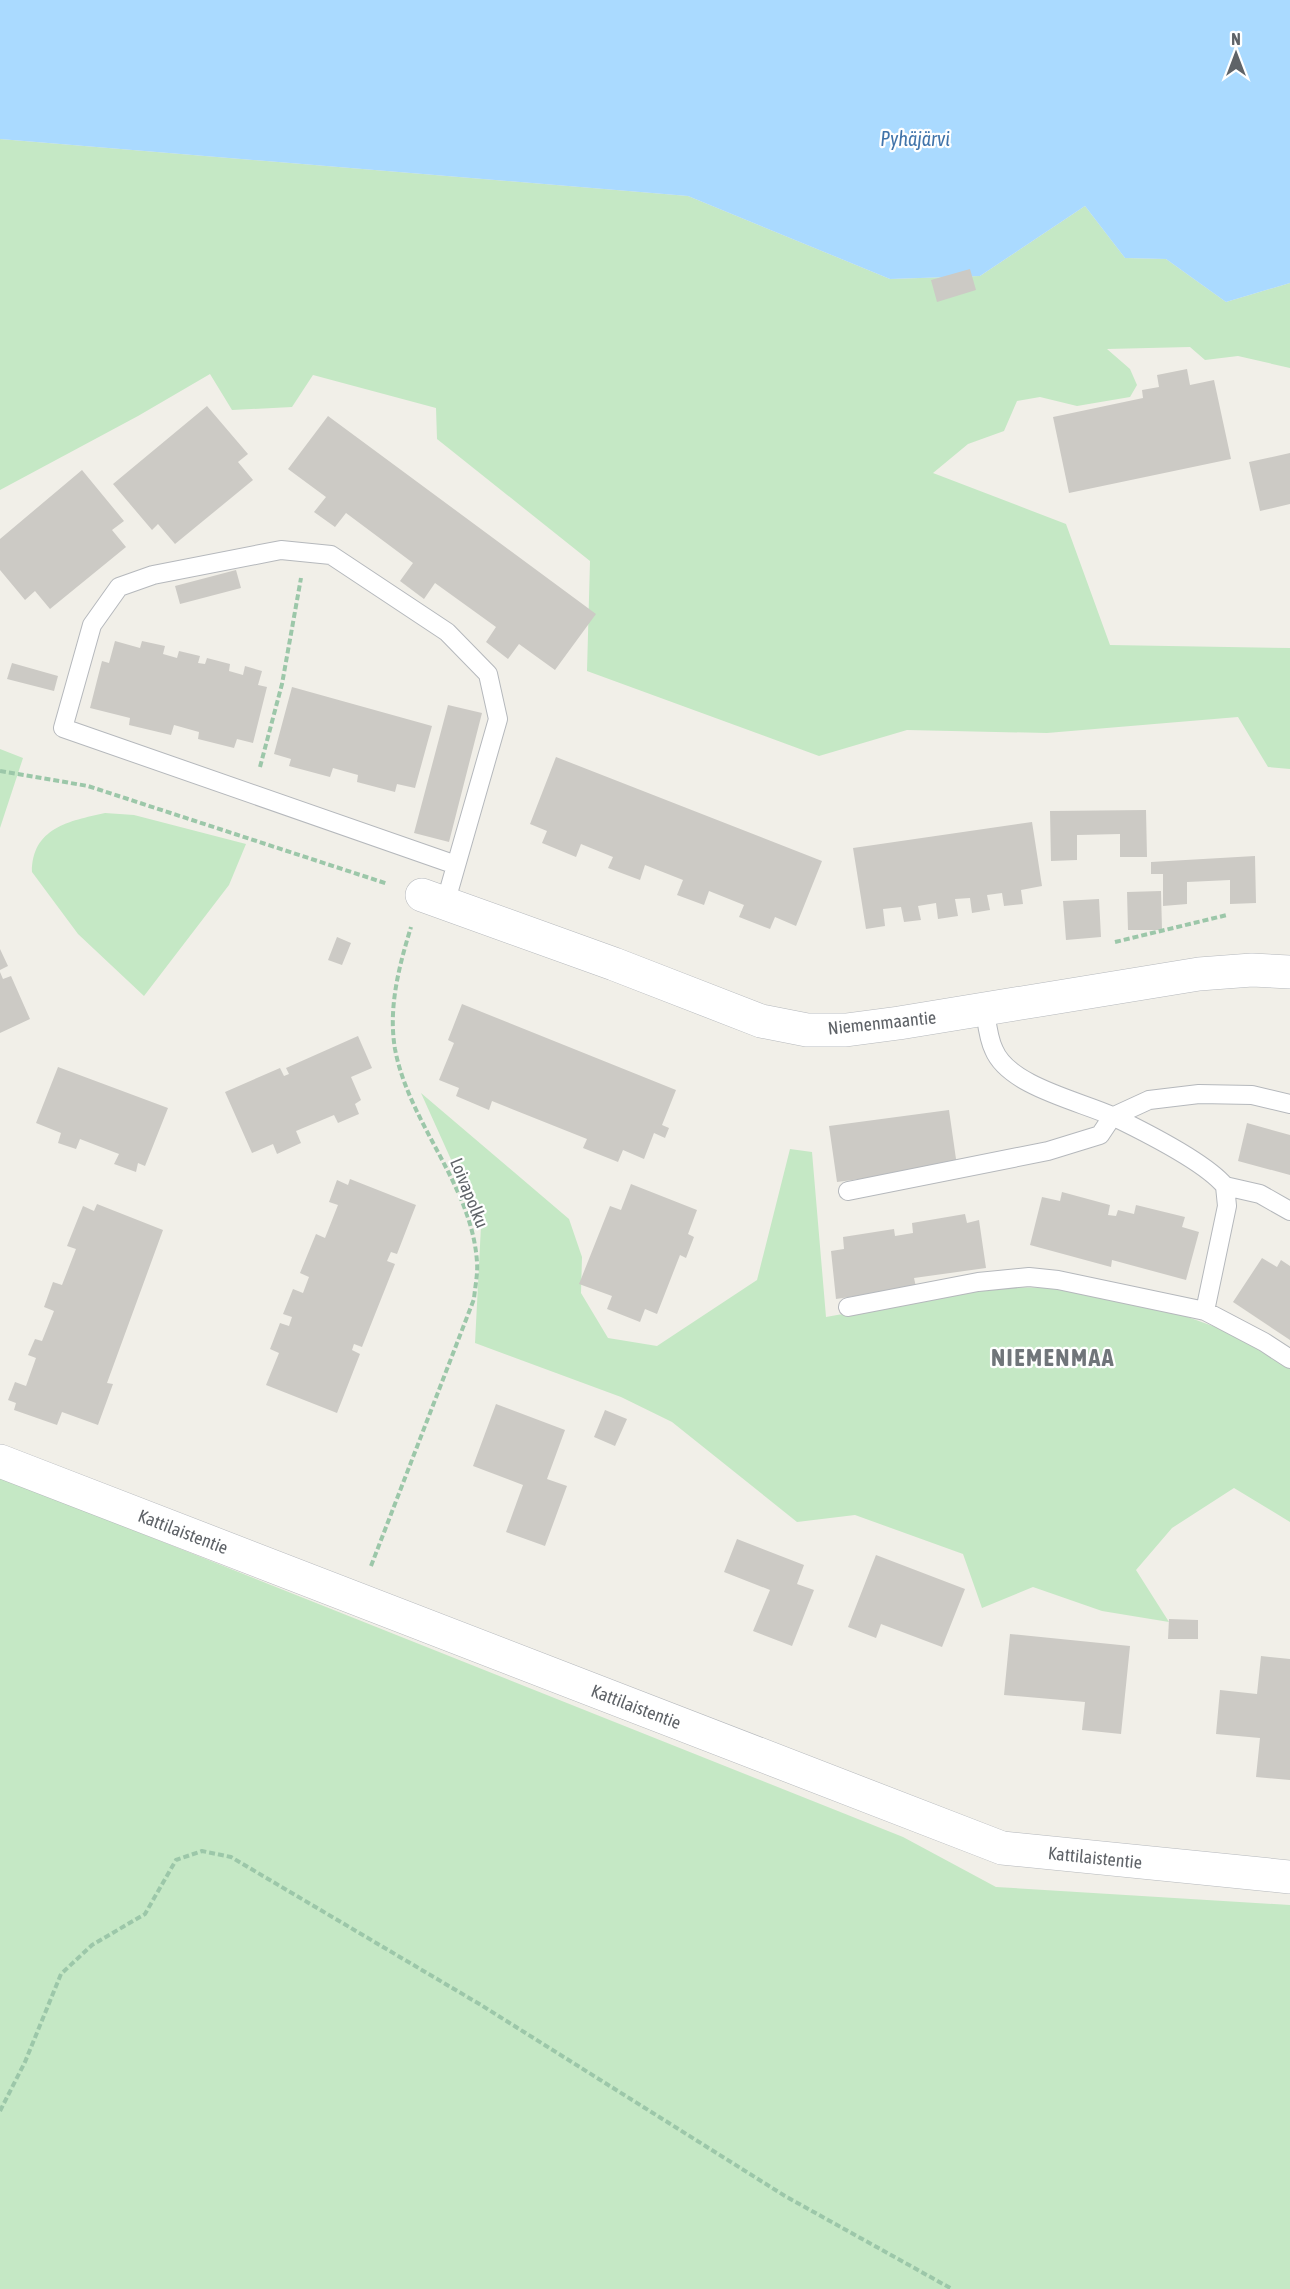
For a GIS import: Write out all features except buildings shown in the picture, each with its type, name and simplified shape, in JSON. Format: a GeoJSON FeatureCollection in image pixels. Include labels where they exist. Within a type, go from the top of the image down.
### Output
{"type":"FeatureCollection","features":[{"type":"Feature","properties":{"kind":"street","name":"Niemenmaantie"},"geometry":{"type":"LineString","coordinates":[[433,899],[614,964],[761,1021],[807,1030],[846,1030],[985,1010],[1199,974],[1252,970],[1290,972]]}},
{"type":"Feature","properties":{"kind":"street","name":"Kattilaistentie"},"geometry":{"type":"LineString","coordinates":[[0,1461],[1002,1848],[1290,1877]]}},
{"type":"Feature","properties":{"kind":"lane"},"geometry":{"type":"LineString","coordinates":[[433,899],[456,865],[498,719],[488,674],[447,632],[331,555],[281,550],[153,575],[120,587],[92,625],[63,728],[456,865]]}},
{"type":"Feature","properties":{"kind":"lane"},"geometry":{"type":"LineString","coordinates":[[985,1010],[994,1052],[1010,1071],[1034,1085],[1112,1117],[1200,1166],[1225,1186],[1260,1194],[1290,1211]]}},
{"type":"Feature","properties":{"kind":"lane"},"geometry":{"type":"LineString","coordinates":[[848,1191],[1048,1151],[1100,1135],[1112,1117],[1149,1100],[1198,1094],[1252,1095],[1290,1104]]}},
{"type":"Feature","properties":{"kind":"lane"},"geometry":{"type":"LineString","coordinates":[[1205,1311],[1227,1206],[1225,1186]]}},
{"type":"Feature","properties":{"kind":"lane"},"geometry":{"type":"LineString","coordinates":[[848,1307],[978,1282],[1029,1277],[1058,1280],[1205,1311],[1264,1342],[1290,1359]]}},
{"type":"Feature","properties":{"kind":"path"},"geometry":{"type":"LineString","coordinates":[[252,794],[282,684],[306,552]]}},
{"type":"Feature","properties":{"kind":"path"},"geometry":{"type":"LineString","coordinates":[[0,771],[88,786],[433,899]]}},
{"type":"Feature","properties":{"kind":"path","name":"Loivapolku"},"geometry":{"type":"LineString","coordinates":[[358,1600],[474,1299],[477,1263],[470,1227],[403,1078],[395,1049],[392,1018],[395,989],[433,899]]}},
{"type":"Feature","properties":{"kind":"path"},"geometry":{"type":"LineString","coordinates":[[1115,942],[1227,915]]}},
{"type":"Feature","properties":{"kind":"path"},"geometry":{"type":"LineString","coordinates":[[0,2111],[25,2062],[61,1974],[92,1945],[145,1914],[176,1860],[202,1851],[231,1857],[482,2005],[785,2196],[952,2289]]}},
{"type":"Feature","properties":{"kind":"green space"},"geometry":{"type":"Polygon","coordinates":[[[0,139],[688,196],[890,279],[980,276],[1085,206],[1125,258],[1166,259],[1226,302],[1290,283],[1290,368],[1238,356],[1205,360],[1190,347],[1107,349],[1130,369],[1137,385],[1130,397],[1077,406],[1040,397],[1017,401],[1004,431],[968,444],[933,473],[1066,524],[1110,645],[1290,648],[1290,769],[1268,767],[1238,717],[1047,733],[907,730],[819,756],[587,671],[590,561],[437,439],[436,408],[313,375],[292,407],[232,410],[210,374],[138,416],[0,490],[0,139]]]}},
{"type":"Feature","properties":{"kind":"green space"},"geometry":{"type":"Polygon","coordinates":[[[0,749],[23,758],[0,828],[0,749]]]}},
{"type":"Feature","properties":{"kind":"green space"},"geometry":{"type":"Polygon","coordinates":[[[105,813],[134,815],[246,844],[229,885],[144,996],[78,934],[32,872],[38,845],[46,836],[55,829],[78,819],[105,813]]]}},
{"type":"Feature","properties":{"kind":"green space"},"geometry":{"type":"Polygon","coordinates":[[[421,1093],[569,1219],[582,1257],[581,1293],[608,1338],[657,1346],[757,1280],[790,1149],[812,1152],[826,1317],[992,1287],[1064,1288],[1157,1306],[1249,1339],[1290,1367],[1290,1522],[1234,1488],[1172,1528],[1136,1570],[1169,1622],[1102,1611],[1033,1587],[982,1608],[963,1554],[855,1515],[797,1522],[672,1422],[621,1397],[475,1343],[481,1226],[421,1093]]]}},
{"type":"Feature","properties":{"kind":"green space"},"geometry":{"type":"Polygon","coordinates":[[[0,1477],[903,1837],[996,1887],[1290,1905],[1290,2289],[0,2289],[0,1477]]]}},
{"type":"Feature","properties":{"kind":"water","name":"Pyhäjärvi"},"geometry":{"type":"Polygon","coordinates":[[[0,0],[1290,0],[1290,283],[1226,302],[1166,259],[1125,258],[1085,206],[980,276],[890,279],[688,196],[0,139],[0,0]]]}},
{"type":"Feature","properties":{"kind":"district","name":"NIEMENMAA"},"geometry":{"type":"Point","coordinates":[1053,1358]}}]}
